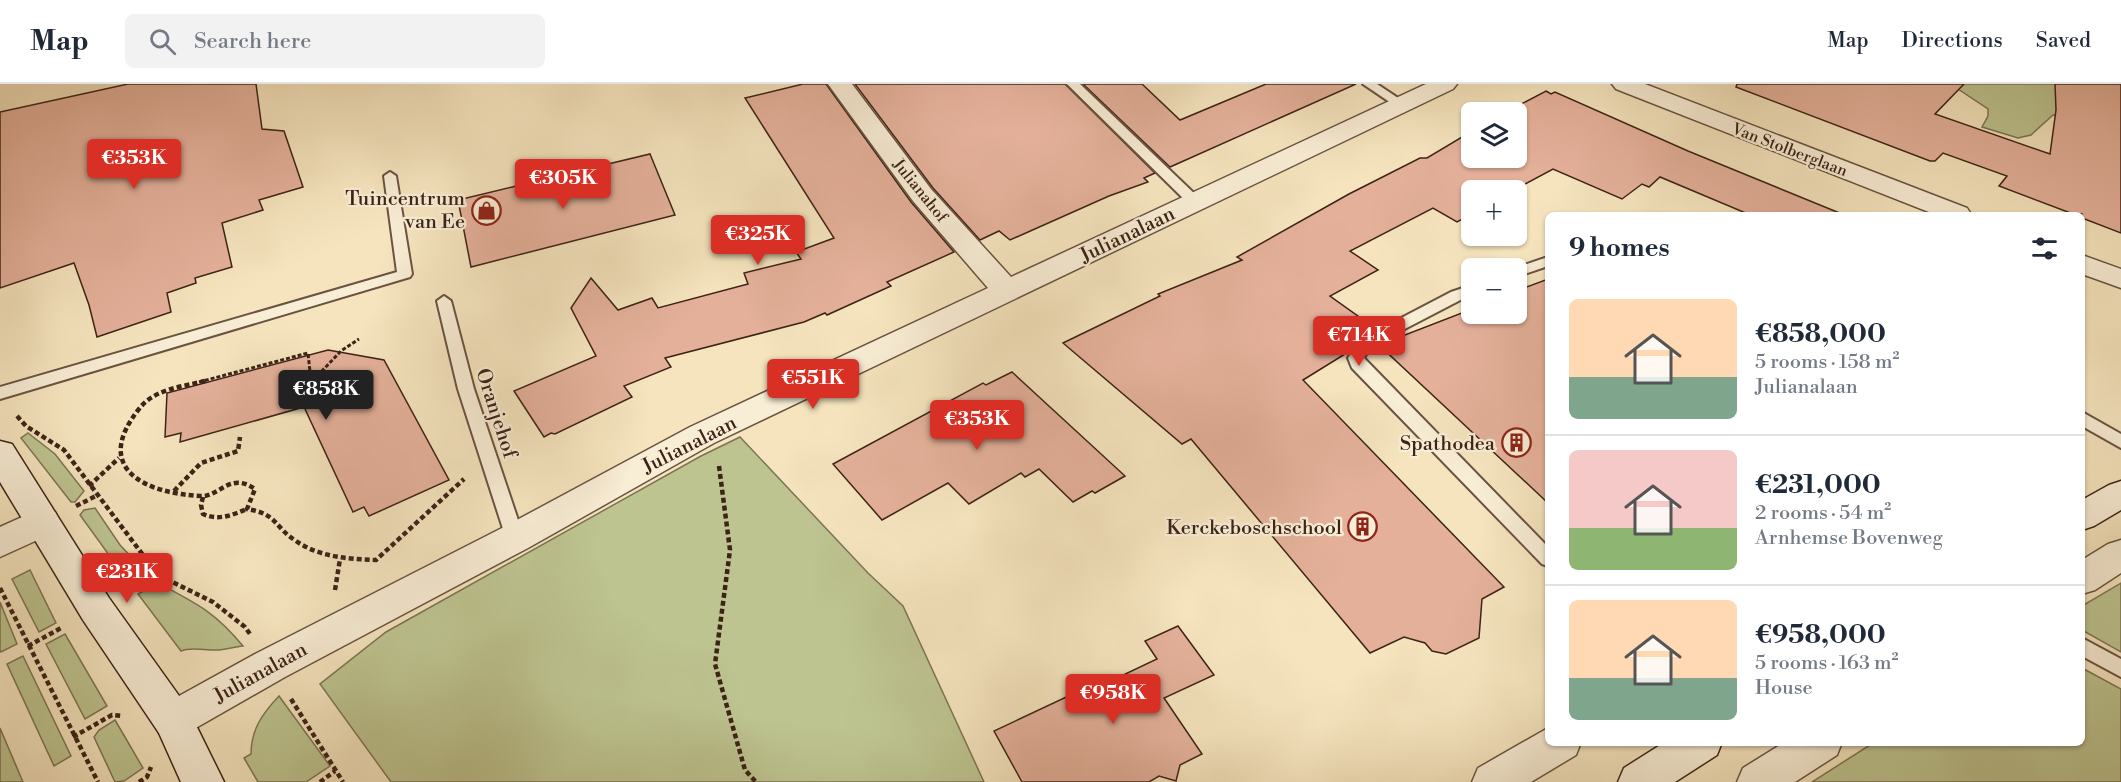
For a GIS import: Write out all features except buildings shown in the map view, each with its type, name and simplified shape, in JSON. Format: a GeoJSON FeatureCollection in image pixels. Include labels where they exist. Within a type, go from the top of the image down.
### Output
{"type":"FeatureCollection","features":[{"type":"Feature","properties":{"kind":"street","name":"Julianahof"},"geometry":{"type":"LineString","coordinates":[[840,84],[922,195],[1008,292]]}},
{"type":"Feature","properties":{"kind":"street","name":"Julianalaan"},"geometry":{"type":"LineString","coordinates":[[173,720],[271,665],[516,538],[702,435],[1445,84]]}},
{"type":"Feature","properties":{"kind":"street","name":"Van Stolberglaan"},"geometry":{"type":"LineString","coordinates":[[1623,84],[1951,212]]}},
{"type":"Feature","properties":{"kind":"street"},"geometry":{"type":"LineString","coordinates":[[2085,265],[2121,279]]}},
{"type":"Feature","properties":{"kind":"street"},"geometry":{"type":"LineString","coordinates":[[0,453],[96,609],[173,720],[203,782]]}},
{"type":"Feature","properties":{"kind":"street"},"geometry":{"type":"LineString","coordinates":[[2085,514],[2121,494]]}},
{"type":"Feature","properties":{"kind":"street"},"geometry":{"type":"LineString","coordinates":[[0,543],[42,522]]}},
{"type":"Feature","properties":{"kind":"street"},"geometry":{"type":"LineString","coordinates":[[2085,577],[2121,554]]}},
{"type":"Feature","properties":{"kind":"street"},"geometry":{"type":"LineString","coordinates":[[1493,782],[1554,746]]}},
{"type":"Feature","properties":{"kind":"street"},"geometry":{"type":"LineString","coordinates":[[1639,782],[1696,746]]}},
{"type":"Feature","properties":{"kind":"street"},"geometry":{"type":"LineString","coordinates":[[1758,782],[1816,746]]}},
{"type":"Feature","properties":{"kind":"lane"},"geometry":{"type":"LineString","coordinates":[[1073,84],[1195,202]]}},
{"type":"Feature","properties":{"kind":"lane"},"geometry":{"type":"LineString","coordinates":[[1369,84],[1401,104]]}},
{"type":"Feature","properties":{"kind":"lane"},"geometry":{"type":"LineString","coordinates":[[0,393],[405,274],[390,176]]}},
{"type":"Feature","properties":{"kind":"lane"},"geometry":{"type":"LineString","coordinates":[[1527,269],[1545,262]]}},
{"type":"Feature","properties":{"kind":"lane"},"geometry":{"type":"LineString","coordinates":[[1461,293],[1364,344],[1356,358],[1358,364],[1545,556]]}},
{"type":"Feature","properties":{"kind":"lane","name":"Oranjehof"},"geometry":{"type":"LineString","coordinates":[[444,301],[466,389],[516,538]]}},
{"type":"Feature","properties":{"kind":"lane"},"geometry":{"type":"LineString","coordinates":[[2085,420],[2121,442]]}},
{"type":"Feature","properties":{"kind":"lane"},"geometry":{"type":"LineString","coordinates":[[2085,648],[2121,669]]}},
{"type":"Feature","properties":{"kind":"path"},"geometry":{"type":"LineString","coordinates":[[248,509],[255,489],[247,484],[222,486],[203,497],[135,479],[122,468],[119,447],[135,412],[140,405],[161,391],[308,353],[310,372],[320,373],[341,351],[359,339]]}},
{"type":"Feature","properties":{"kind":"path"},"geometry":{"type":"LineString","coordinates":[[13,411],[26,426],[64,450],[158,575],[213,602],[245,627],[343,782]]}},
{"type":"Feature","properties":{"kind":"path"},"geometry":{"type":"LineString","coordinates":[[702,435],[718,464],[730,550],[715,664],[745,770],[756,782]]}},
{"type":"Feature","properties":{"kind":"path"},"geometry":{"type":"LineString","coordinates":[[174,491],[201,463],[238,451],[240,437]]}},
{"type":"Feature","properties":{"kind":"path"},"geometry":{"type":"LineString","coordinates":[[89,486],[119,458]]}},
{"type":"Feature","properties":{"kind":"path"},"geometry":{"type":"LineString","coordinates":[[203,497],[201,505],[203,514],[210,518],[229,516],[248,509],[268,513],[292,540],[334,558],[376,560],[381,558],[456,484],[491,463]]}},
{"type":"Feature","properties":{"kind":"path"},"geometry":{"type":"LineString","coordinates":[[0,588],[98,782]]}},
{"type":"Feature","properties":{"kind":"path"},"geometry":{"type":"LineString","coordinates":[[320,782],[335,771]]}},
{"type":"Feature","properties":{"kind":"green space"},"geometry":{"type":"Polygon","coordinates":[[[1960,84],[2055,84],[2075,118],[2053,115],[2031,135],[2018,138],[1982,127],[1988,116],[1988,109],[1958,89],[1960,84]]]}},
{"type":"Feature","properties":{"kind":"green space"},"geometry":{"type":"Polygon","coordinates":[[[28,433],[55,454],[84,491],[75,502],[71,502],[21,438],[28,433]]]}},
{"type":"Feature","properties":{"kind":"green space"},"geometry":{"type":"Polygon","coordinates":[[[740,437],[868,573],[903,606],[984,782],[391,782],[320,684],[386,632],[701,456],[740,437]]]}},
{"type":"Feature","properties":{"kind":"green space"},"geometry":{"type":"Polygon","coordinates":[[[95,508],[120,545],[145,571],[141,577],[130,584],[80,515],[84,510],[95,508]]]}},
{"type":"Feature","properties":{"kind":"green space"},"geometry":{"type":"Polygon","coordinates":[[[30,570],[56,623],[39,632],[12,579],[30,570]]]}},
{"type":"Feature","properties":{"kind":"green space"},"geometry":{"type":"Polygon","coordinates":[[[158,583],[214,616],[243,646],[219,650],[181,651],[138,594],[158,583]]]}},
{"type":"Feature","properties":{"kind":"green space"},"geometry":{"type":"Polygon","coordinates":[[[2121,583],[2121,652],[2085,632],[2085,604],[2121,583]]]}},
{"type":"Feature","properties":{"kind":"green space"},"geometry":{"type":"Polygon","coordinates":[[[0,602],[17,644],[1,652],[0,650],[0,602]]]}},
{"type":"Feature","properties":{"kind":"green space"},"geometry":{"type":"Polygon","coordinates":[[[65,634],[107,706],[85,719],[46,644],[65,634]]]}},
{"type":"Feature","properties":{"kind":"green space"},"geometry":{"type":"Polygon","coordinates":[[[23,656],[71,756],[54,766],[7,664],[23,656]]]}},
{"type":"Feature","properties":{"kind":"green space"},"geometry":{"type":"Polygon","coordinates":[[[2085,670],[2121,689],[2121,782],[1812,782],[1868,746],[2085,746],[2085,670]]]}},
{"type":"Feature","properties":{"kind":"green space"},"geometry":{"type":"Polygon","coordinates":[[[279,696],[330,766],[306,782],[258,782],[244,758],[251,754],[253,737],[259,722],[279,696]]]}},
{"type":"Feature","properties":{"kind":"green space"},"geometry":{"type":"Polygon","coordinates":[[[115,720],[143,768],[124,781],[115,782],[94,737],[99,730],[115,720]]]}},
{"type":"Feature","properties":{"kind":"green space"},"geometry":{"type":"Polygon","coordinates":[[[0,728],[23,782],[0,782],[0,728]]]}},
{"type":"Feature","properties":{"kind":"place","name":"Tuincentrum van Ee"},"geometry":{"type":"Point","coordinates":[486,210]}},
{"type":"Feature","properties":{"kind":"place","name":"Spathodea"},"geometry":{"type":"Point","coordinates":[1516,443]}},
{"type":"Feature","properties":{"kind":"place","name":"Kerckeboschschool"},"geometry":{"type":"Point","coordinates":[1363,527]}}]}
